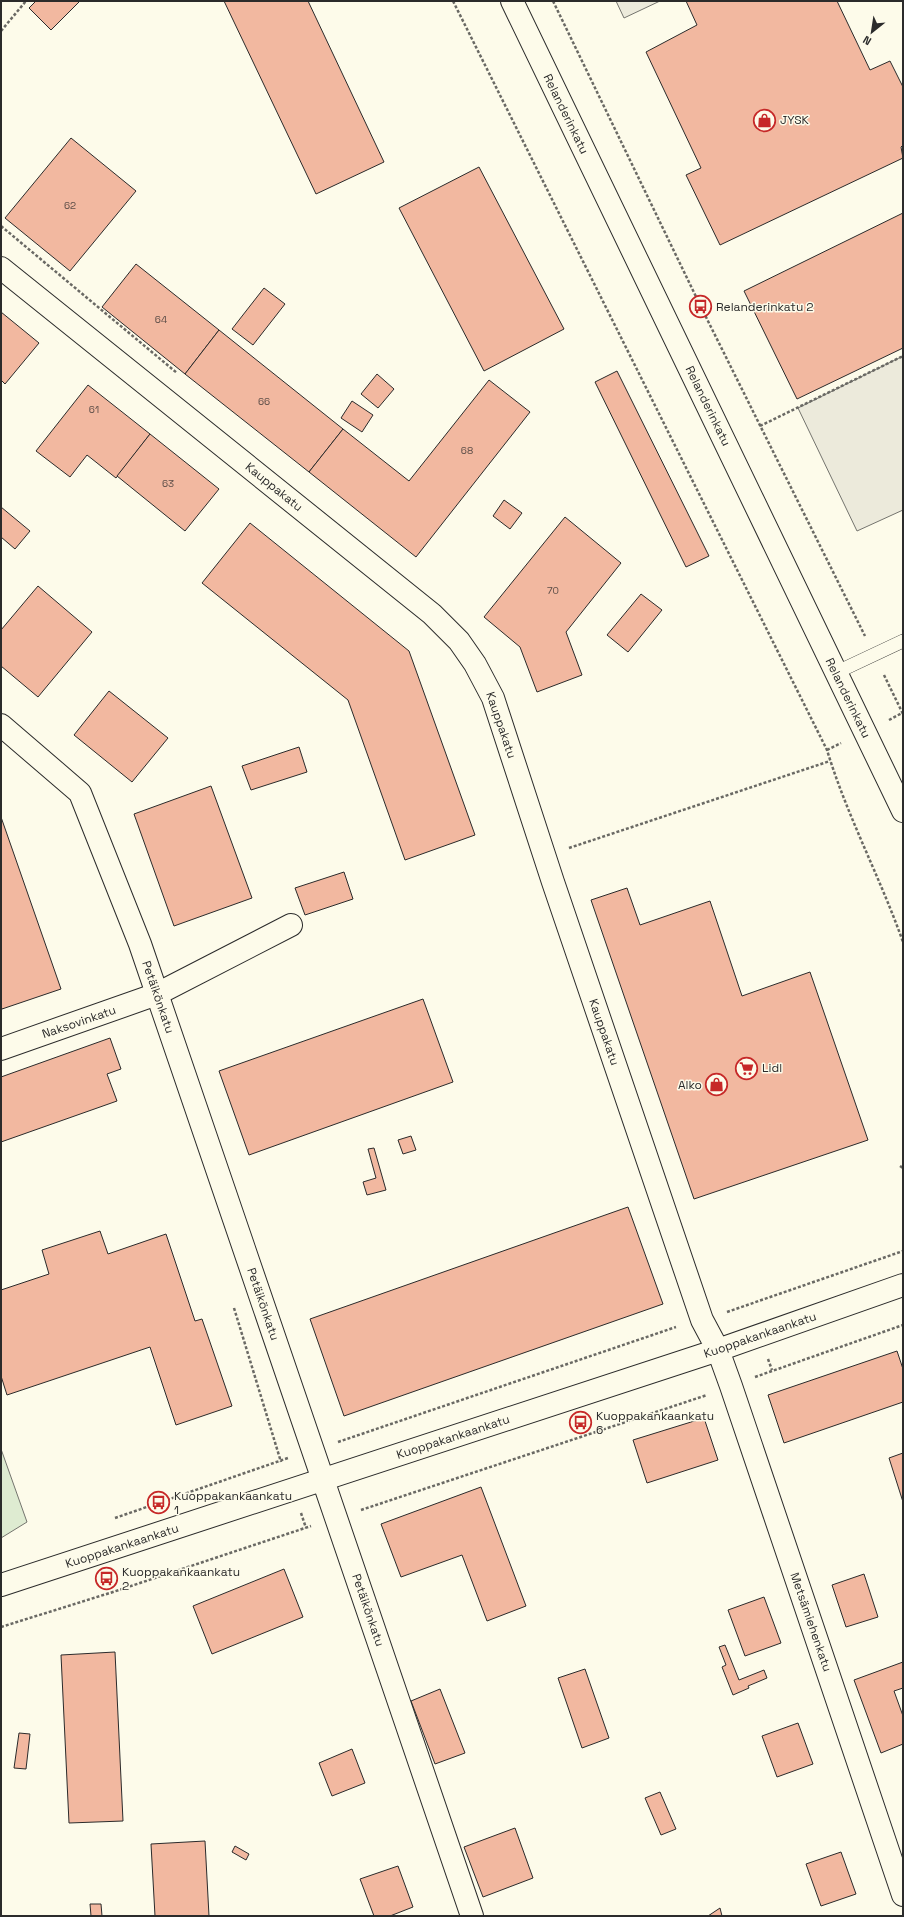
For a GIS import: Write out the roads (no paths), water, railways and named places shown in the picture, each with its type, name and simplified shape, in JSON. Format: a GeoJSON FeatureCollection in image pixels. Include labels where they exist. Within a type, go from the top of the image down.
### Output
{"type":"FeatureCollection","features":[{"type":"Feature","properties":{"kind":"street","name":"Relanderinkatu"},"geometry":{"type":"LineString","coordinates":[[512,1],[835,673],[898,785],[903,811]]}},
{"type":"Feature","properties":{"kind":"street","name":"Kauppakatu"},"geometry":{"type":"LineString","coordinates":[[1,268],[432,614],[459,641],[475,664],[493,698],[544,856],[702,1320],[718,1350]]}},
{"type":"Feature","properties":{"kind":"street","name":"Petäikönkatu"},"geometry":{"type":"LineString","coordinates":[[1,725],[80,793],[140,944],[472,1916]]}},
{"type":"Feature","properties":{"kind":"street","name":"Naksovinkatu"},"geometry":{"type":"LineString","coordinates":[[1,1049],[157,994],[291,925]]}},
{"type":"Feature","properties":{"kind":"street","name":"Kuoppakankaankatu"},"geometry":{"type":"LineString","coordinates":[[1,1585],[718,1350],[903,1284]]}},
{"type":"Feature","properties":{"kind":"street","name":"Metsämiehenkatu"},"geometry":{"type":"LineString","coordinates":[[718,1350],[903,1895]]}},
{"type":"Feature","properties":{"kind":"lane"},"geometry":{"type":"LineString","coordinates":[[835,673],[903,641]]}},
{"type":"Feature","properties":{"kind":"place","name":"JYSK"},"geometry":{"type":"Point","coordinates":[764,120]}},
{"type":"Feature","properties":{"kind":"place","name":"Relanderinkatu 2"},"geometry":{"type":"Point","coordinates":[701,307]}},
{"type":"Feature","properties":{"kind":"place","name":"Lidl"},"geometry":{"type":"Point","coordinates":[746,1068]}},
{"type":"Feature","properties":{"kind":"place","name":"Alko"},"geometry":{"type":"Point","coordinates":[717,1085]}},
{"type":"Feature","properties":{"kind":"place","name":"Kuoppakankaankatu 6"},"geometry":{"type":"Point","coordinates":[580,1423]}},
{"type":"Feature","properties":{"kind":"place","name":"Kuoppakankaankatu 1"},"geometry":{"type":"Point","coordinates":[158,1503]}},
{"type":"Feature","properties":{"kind":"place","name":"Kuoppakankaankatu 2"},"geometry":{"type":"Point","coordinates":[106,1579]}}]}
